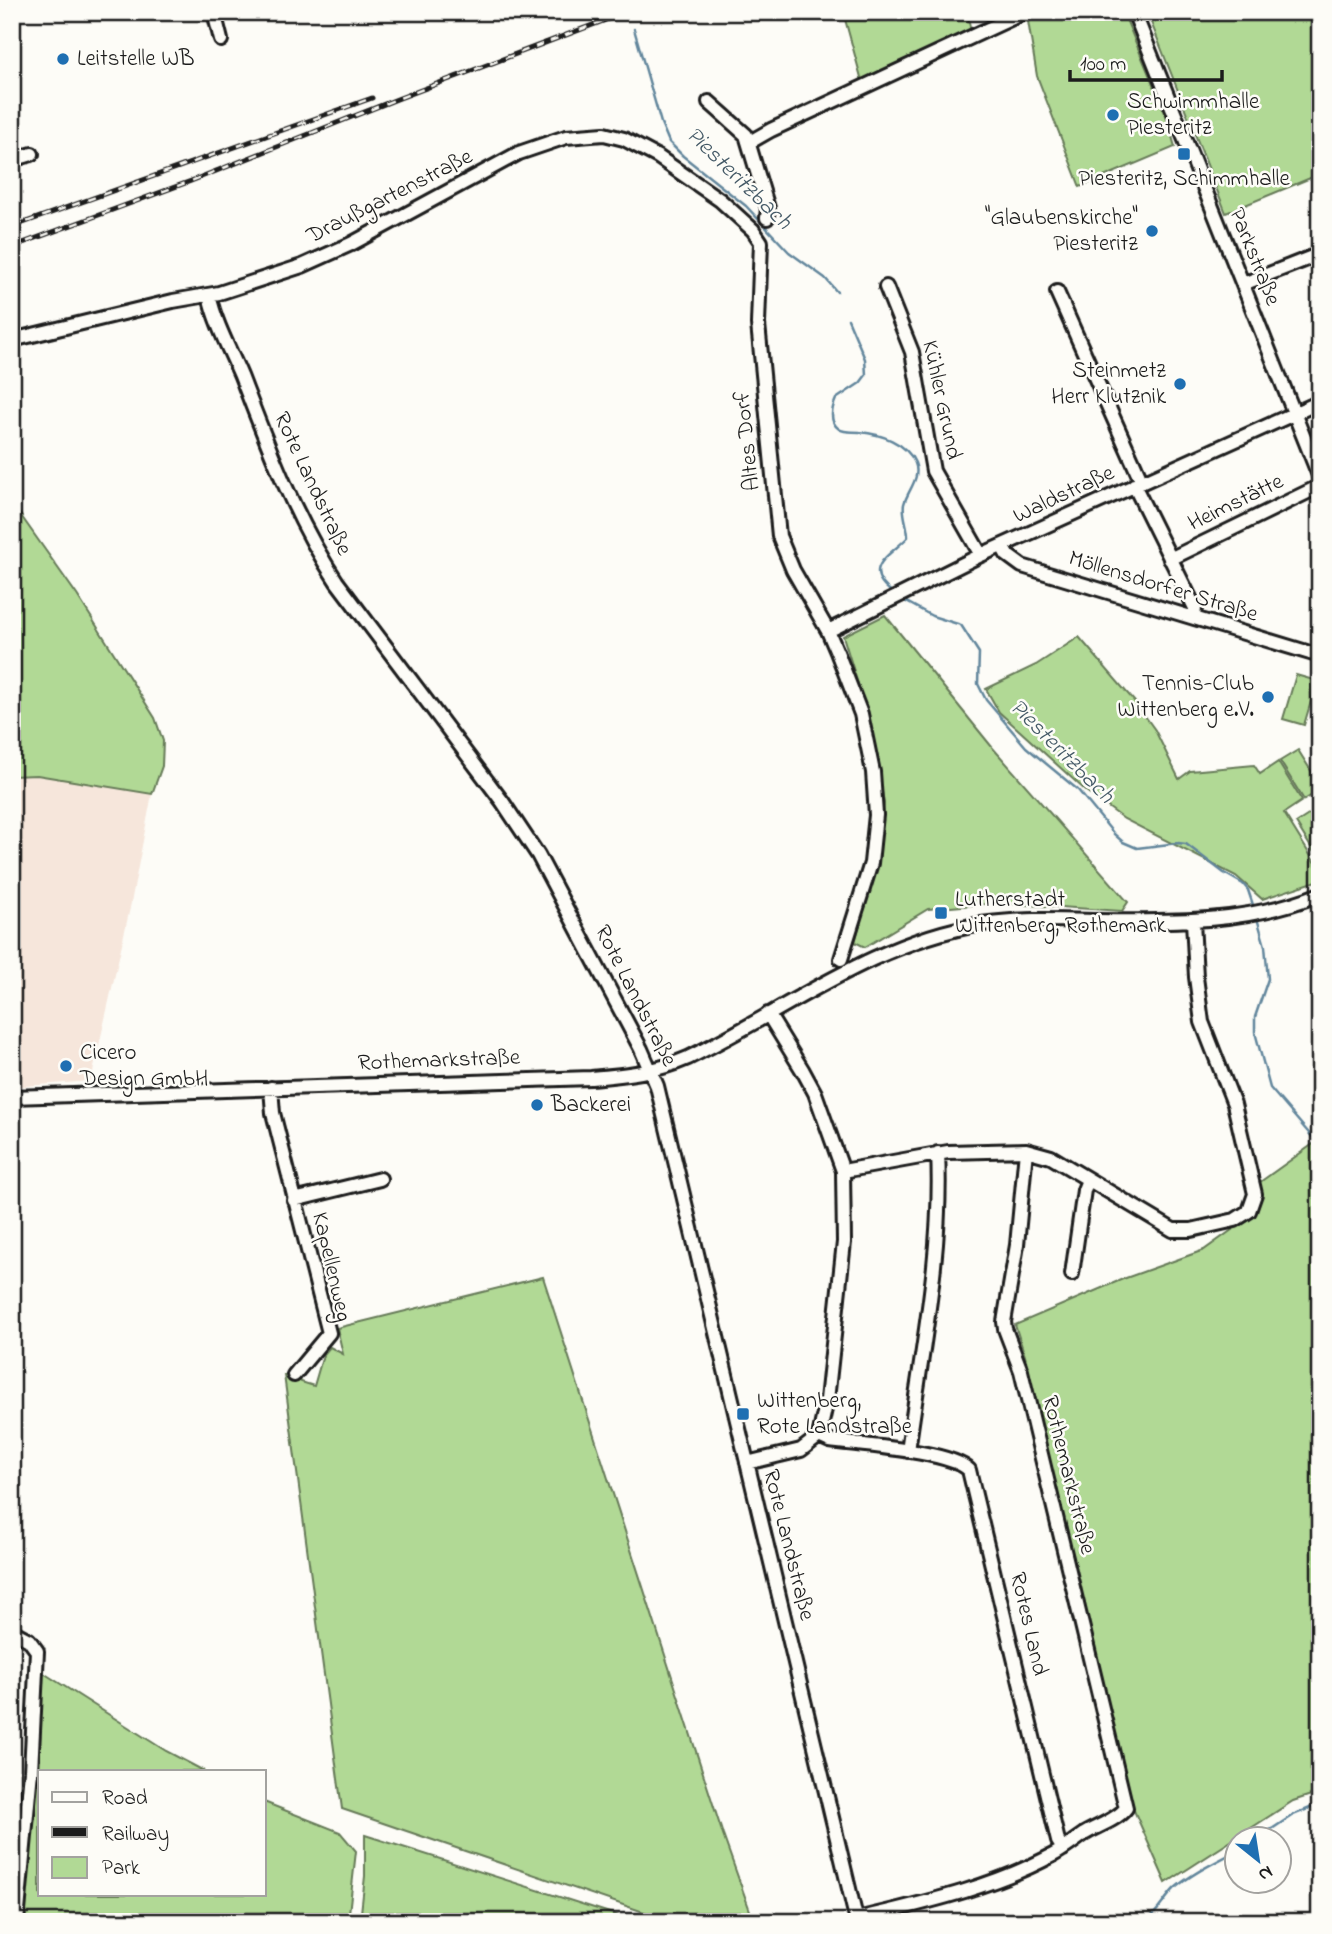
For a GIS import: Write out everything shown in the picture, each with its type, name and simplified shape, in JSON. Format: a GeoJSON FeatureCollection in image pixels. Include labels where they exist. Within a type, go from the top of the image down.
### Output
{"type":"FeatureCollection","features":[{"type":"Feature","properties":{"kind":"street"},"geometry":{"type":"LineString","coordinates":[[214,12],[221,40]]}},
{"type":"Feature","properties":{"kind":"street"},"geometry":{"type":"LineString","coordinates":[[750,142],[1025,12]]}},
{"type":"Feature","properties":{"kind":"street","name":"Parkstraße"},"geometry":{"type":"LineString","coordinates":[[1134,12],[1320,478]]}},
{"type":"Feature","properties":{"kind":"street"},"geometry":{"type":"LineString","coordinates":[[709,102],[739,128],[750,142],[768,208],[767,218]]}},
{"type":"Feature","properties":{"kind":"street","name":"Draußgartenstraße"},"geometry":{"type":"LineString","coordinates":[[12,341],[173,301],[209,296],[326,256],[519,153],[555,139],[581,134],[615,136],[645,149],[720,200],[757,236]]}},
{"type":"Feature","properties":{"kind":"street"},"geometry":{"type":"LineString","coordinates":[[12,160],[32,154]]}},
{"type":"Feature","properties":{"kind":"street","name":"Altes Dorf"},"geometry":{"type":"LineString","coordinates":[[757,236],[762,248],[758,292],[759,340],[779,536],[797,577],[828,631]]}},
{"type":"Feature","properties":{"kind":"street"},"geometry":{"type":"LineString","coordinates":[[1243,285],[1320,254]]}},
{"type":"Feature","properties":{"kind":"street","name":"Kühler Grund"},"geometry":{"type":"LineString","coordinates":[[886,288],[912,352],[933,471],[981,555]]}},
{"type":"Feature","properties":{"kind":"street","name":"Heimstätte"},"geometry":{"type":"LineString","coordinates":[[1057,292],[1170,559],[1195,608],[1194,618]]}},
{"type":"Feature","properties":{"kind":"street","name":"Rote Landstraße"},"geometry":{"type":"LineString","coordinates":[[209,296],[301,520],[323,561],[532,845],[657,1086],[857,1920]]}},
{"type":"Feature","properties":{"kind":"street","name":"Waldstraße"},"geometry":{"type":"LineString","coordinates":[[828,631],[981,555],[1320,402]]}},
{"type":"Feature","properties":{"kind":"street","name":"Heimstätte"},"geometry":{"type":"LineString","coordinates":[[1170,559],[1320,486]]}},
{"type":"Feature","properties":{"kind":"street","name":"Möllensdorfer Straße"},"geometry":{"type":"LineString","coordinates":[[1002,546],[1007,555],[1022,566],[1320,656]]}},
{"type":"Feature","properties":{"kind":"street"},"geometry":{"type":"LineString","coordinates":[[828,631],[861,713],[867,735],[875,796],[869,875],[841,960]]}},
{"type":"Feature","properties":{"kind":"street","name":"Rothemarkstraße"},"geometry":{"type":"LineString","coordinates":[[12,1097],[591,1078],[650,1071],[698,1053],[878,955],[948,931],[1019,921],[1193,921],[1265,911],[1320,894]]}},
{"type":"Feature","properties":{"kind":"street"},"geometry":{"type":"LineString","coordinates":[[843,1171],[938,1153],[1026,1150],[1051,1157],[1166,1227],[1181,1231],[1217,1225],[1244,1216],[1254,1203],[1254,1183],[1234,1104],[1202,1022],[1193,921]]}},
{"type":"Feature","properties":{"kind":"street"},"geometry":{"type":"LineString","coordinates":[[747,1463],[801,1450],[819,1436],[827,1400],[844,1242],[843,1171],[831,1134],[812,1087],[768,1014]]}},
{"type":"Feature","properties":{"kind":"street","name":"Kapellenweg"},"geometry":{"type":"LineString","coordinates":[[271,1088],[271,1105],[329,1333],[294,1375]]}},
{"type":"Feature","properties":{"kind":"street","name":"Rothemarkstraße"},"geometry":{"type":"LineString","coordinates":[[1026,1150],[1017,1245],[1004,1322],[1021,1371],[1126,1808],[1063,1849]]}},
{"type":"Feature","properties":{"kind":"street"},"geometry":{"type":"LineString","coordinates":[[908,1451],[936,1233],[938,1153]]}},
{"type":"Feature","properties":{"kind":"street","name":"Kapellenweg"},"geometry":{"type":"LineString","coordinates":[[294,1200],[380,1179]]}},
{"type":"Feature","properties":{"kind":"street"},"geometry":{"type":"LineString","coordinates":[[1072,1274],[1084,1190],[1088,1180]]}},
{"type":"Feature","properties":{"kind":"street","name":"Rotes Land"},"geometry":{"type":"LineString","coordinates":[[819,1436],[830,1441],[908,1451],[960,1463],[971,1475],[1058,1841],[1063,1849]]}},
{"type":"Feature","properties":{"kind":"street"},"geometry":{"type":"LineString","coordinates":[[12,1631],[29,1640],[37,1651],[31,1770],[18,1922]]}},
{"type":"Feature","properties":{"kind":"street"},"geometry":{"type":"LineString","coordinates":[[857,1920],[950,1896],[1007,1875],[1063,1849]]}},
{"type":"Feature","properties":{"kind":"shaded area"},"geometry":{"type":"Polygon","coordinates":[[[37,775],[152,794],[130,908],[91,1081],[12,1087],[12,776],[37,775]]]}},
{"type":"Feature","properties":{"kind":"green space"},"geometry":{"type":"Polygon","coordinates":[[[843,12],[967,12],[971,32],[862,81],[843,12]]]}},
{"type":"Feature","properties":{"kind":"green space"},"geometry":{"type":"Polygon","coordinates":[[[1047,12],[1123,12],[1166,115],[1175,147],[1080,187],[1037,76],[1028,21],[1047,12]]]}},
{"type":"Feature","properties":{"kind":"green space"},"geometry":{"type":"Polygon","coordinates":[[[1147,12],[1320,12],[1320,174],[1226,213],[1147,12]]]}},
{"type":"Feature","properties":{"kind":"green space"},"geometry":{"type":"Polygon","coordinates":[[[12,503],[77,595],[155,718],[163,741],[162,766],[152,794],[37,775],[12,776],[12,503]]]}},
{"type":"Feature","properties":{"kind":"green space"},"geometry":{"type":"Polygon","coordinates":[[[885,615],[992,747],[1128,902],[1122,911],[996,903],[928,909],[865,947],[855,942],[878,859],[884,803],[871,726],[843,636],[885,615]]]}},
{"type":"Feature","properties":{"kind":"green space"},"geometry":{"type":"Polygon","coordinates":[[[1079,637],[1135,702],[1155,730],[1179,779],[1190,771],[1254,765],[1260,774],[1278,762],[1302,801],[1284,813],[1320,871],[1320,880],[1262,899],[1236,876],[1124,819],[1086,791],[999,712],[986,689],[1036,665],[1079,637]]]}},
{"type":"Feature","properties":{"kind":"green space"},"geometry":{"type":"Polygon","coordinates":[[[1296,675],[1317,681],[1304,725],[1283,719],[1296,675]]]}},
{"type":"Feature","properties":{"kind":"green space"},"geometry":{"type":"Polygon","coordinates":[[[1298,750],[1320,785],[1320,790],[1304,800],[1280,761],[1298,750]]]}},
{"type":"Feature","properties":{"kind":"green space"},"geometry":{"type":"Polygon","coordinates":[[[1313,812],[1320,822],[1320,862],[1296,823],[1313,812]]]}},
{"type":"Feature","properties":{"kind":"green space"},"geometry":{"type":"Polygon","coordinates":[[[1316,1142],[1320,1145],[1320,1792],[1293,1801],[1254,1826],[1224,1826],[1224,1846],[1166,1883],[1132,1806],[1025,1356],[1015,1325],[1123,1279],[1204,1250],[1254,1214],[1260,1182],[1316,1142]]]}},
{"type":"Feature","properties":{"kind":"green space"},"geometry":{"type":"Polygon","coordinates":[[[543,1277],[723,1835],[754,1922],[673,1922],[342,1809],[284,1375],[298,1375],[301,1382],[314,1386],[323,1355],[330,1347],[343,1354],[337,1328],[543,1277]]]}},
{"type":"Feature","properties":{"kind":"green space"},"geometry":{"type":"Polygon","coordinates":[[[42,1672],[166,1751],[202,1770],[38,1770],[38,1896],[266,1896],[266,1803],[340,1832],[356,1851],[348,1922],[24,1922],[42,1672]]]}},
{"type":"Feature","properties":{"kind":"green space"},"geometry":{"type":"Polygon","coordinates":[[[365,1835],[638,1922],[360,1922],[365,1876],[365,1835]]]}},
{"type":"Feature","properties":{"kind":"waterway","name":"Piesteritzbach"},"geometry":{"type":"LineString","coordinates":[[634,29],[669,142],[746,206],[789,252],[825,278],[837,292]]}},
{"type":"Feature","properties":{"kind":"waterway","name":"Piesteritzbach"},"geometry":{"type":"LineString","coordinates":[[848,319],[865,359],[866,375],[860,383],[836,399],[832,410],[833,422],[844,431],[868,433],[892,440],[911,456],[916,468],[915,479],[904,504],[908,537],[881,562],[878,569],[883,584],[893,593]]}},
{"type":"Feature","properties":{"kind":"waterway","name":"Piesteritzbach"},"geometry":{"type":"LineString","coordinates":[[901,599],[932,616],[961,625],[979,653],[978,684],[986,700],[1026,747],[1078,790],[1123,842],[1137,848],[1186,844],[1243,884],[1254,908]]}},
{"type":"Feature","properties":{"kind":"waterway","name":"Piesteritzbach"},"geometry":{"type":"LineString","coordinates":[[1257,918],[1265,946],[1268,979],[1255,1017],[1255,1032],[1270,1088],[1320,1146]]}},
{"type":"Feature","properties":{"kind":"waterway"},"geometry":{"type":"LineString","coordinates":[[1276,1826],[1293,1815],[1320,1804]]}},
{"type":"Feature","properties":{"kind":"waterway"},"geometry":{"type":"LineString","coordinates":[[1145,1922],[1182,1882],[1224,1858]]}},
{"type":"Feature","properties":{"kind":"railway"},"geometry":{"type":"LineString","coordinates":[[12,247],[191,181],[627,12]]}},
{"type":"Feature","properties":{"kind":"railway"},"geometry":{"type":"LineString","coordinates":[[12,227],[372,98]]}},
{"type":"Feature","properties":{"kind":"place","name":"Leitstelle WB"},"geometry":{"type":"Point","coordinates":[63,59]}},
{"type":"Feature","properties":{"kind":"place","name":"Schwimmhalle Piesteritz"},"geometry":{"type":"Point","coordinates":[1113,115]}},
{"type":"Feature","properties":{"kind":"place","name":"Piesteritz, Schimmhalle"},"geometry":{"type":"Point","coordinates":[1184,154]}},
{"type":"Feature","properties":{"kind":"place","name":"\"Glaubenskirche\" Piesteritz"},"geometry":{"type":"Point","coordinates":[1152,231]}},
{"type":"Feature","properties":{"kind":"place","name":"Steinmetz Herr Klutznik"},"geometry":{"type":"Point","coordinates":[1180,384]}},
{"type":"Feature","properties":{"kind":"place","name":"Tennis-Club Wittenberg e.V."},"geometry":{"type":"Point","coordinates":[1268,697]}},
{"type":"Feature","properties":{"kind":"place","name":"Lutherstadt Wittenberg, Rothemark"},"geometry":{"type":"Point","coordinates":[941,913]}},
{"type":"Feature","properties":{"kind":"place","name":"Cicero Design GmbH"},"geometry":{"type":"Point","coordinates":[66,1066]}},
{"type":"Feature","properties":{"kind":"place","name":"Backerei"},"geometry":{"type":"Point","coordinates":[537,1105]}},
{"type":"Feature","properties":{"kind":"place","name":"Wittenberg, Rote Landstraße"},"geometry":{"type":"Point","coordinates":[743,1414]}}]}
